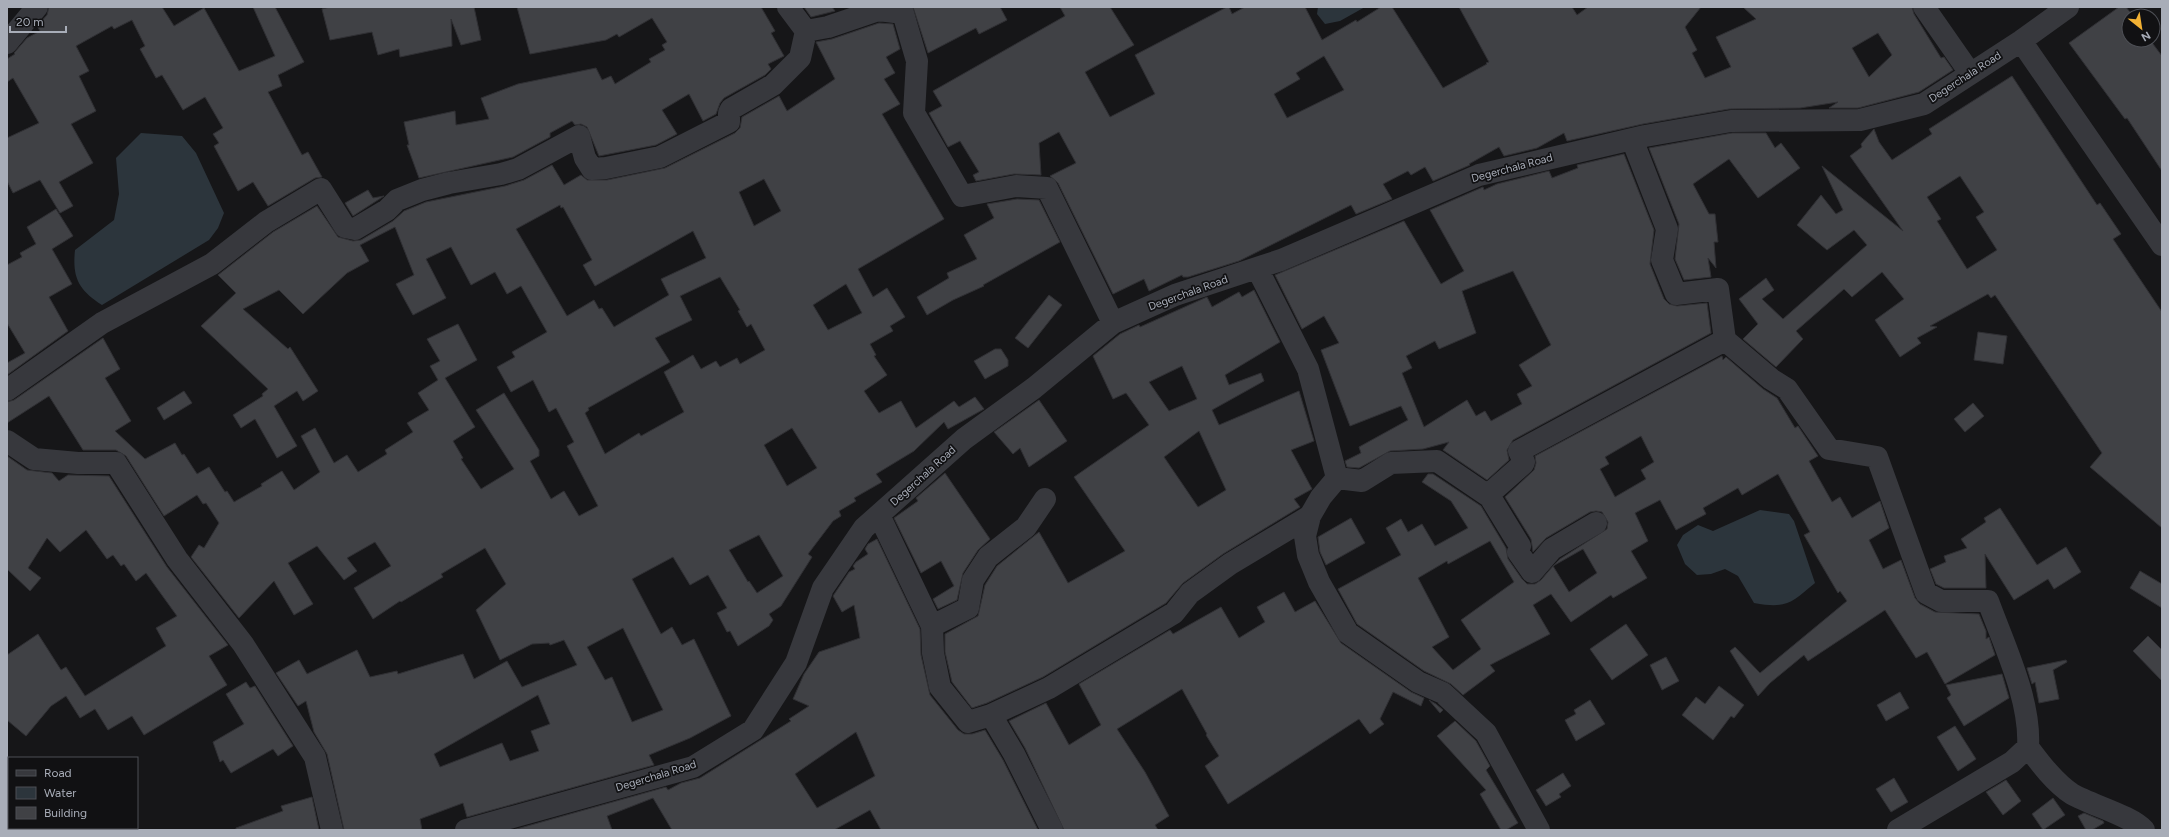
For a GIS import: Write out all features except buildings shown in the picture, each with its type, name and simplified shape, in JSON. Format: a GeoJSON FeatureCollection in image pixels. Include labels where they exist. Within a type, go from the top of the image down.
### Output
{"type":"FeatureCollection","features":[{"type":"Feature","properties":{"kind":"street"},"geometry":{"type":"LineString","coordinates":[[7,43],[37,7]]}},
{"type":"Feature","properties":{"kind":"street"},"geometry":{"type":"LineString","coordinates":[[7,390],[102,323],[212,264],[266,222],[321,189],[345,227],[355,230],[387,210],[397,200],[435,186],[501,174],[518,169],[579,136],[585,158],[592,169],[606,168],[660,156],[729,122],[729,113],[731,109],[773,85],[800,58],[806,31],[788,7]]}},
{"type":"Feature","properties":{"kind":"street"},"geometry":{"type":"LineString","coordinates":[[1924,7],[1970,73]]}},
{"type":"Feature","properties":{"kind":"street","name":"Degerchala Road"},"geometry":{"type":"LineString","coordinates":[[466,830],[693,767],[753,730],[796,662],[823,588],[864,528],[964,440],[1034,388],[1114,323],[1175,296],[1281,260],[1479,175],[1632,139],[1731,121],[1860,120],[1924,104],[2021,41],[2068,7]]}},
{"type":"Feature","properties":{"kind":"street"},"geometry":{"type":"LineString","coordinates":[[806,31],[828,27],[878,10],[903,13],[918,61],[914,113],[962,196],[1016,186],[1047,188],[1114,323]]}},
{"type":"Feature","properties":{"kind":"street"},"geometry":{"type":"LineString","coordinates":[[2021,41],[2162,245]]}},
{"type":"Feature","properties":{"kind":"street"},"geometry":{"type":"LineString","coordinates":[[1632,139],[1667,228],[1662,260],[1676,294],[1718,289],[1726,340],[1771,379],[1787,389],[1829,449],[1877,457],[1926,593],[1941,601],[1988,601],[2016,676],[2029,731],[2028,747],[2040,764],[2072,794],[2135,822],[2144,830]]}},
{"type":"Feature","properties":{"kind":"street"},"geometry":{"type":"LineString","coordinates":[[1257,268],[1308,369],[1337,478]]}},
{"type":"Feature","properties":{"kind":"street"},"geometry":{"type":"LineString","coordinates":[[1488,495],[1523,464],[1524,462],[1519,451],[1726,340]]}},
{"type":"Feature","properties":{"kind":"street"},"geometry":{"type":"LineString","coordinates":[[7,440],[34,459],[78,463],[116,463],[177,558],[243,644],[315,757],[332,830]]}},
{"type":"Feature","properties":{"kind":"street"},"geometry":{"type":"LineString","coordinates":[[1337,478],[1362,481],[1391,463],[1437,461],[1488,495],[1520,546],[1518,552],[1532,572],[1552,549],[1596,523]]}},
{"type":"Feature","properties":{"kind":"street"},"geometry":{"type":"LineString","coordinates":[[1337,478],[1321,497],[1310,516],[1305,536],[1308,555],[1319,582],[1348,633],[1418,682],[1442,693],[1486,734],[1539,830]]}},
{"type":"Feature","properties":{"kind":"street"},"geometry":{"type":"LineString","coordinates":[[932,626],[968,608],[973,580],[988,557],[1026,527],[1046,499]]}},
{"type":"Feature","properties":{"kind":"street"},"geometry":{"type":"LineString","coordinates":[[878,515],[932,626],[932,653],[940,687],[968,722],[991,715],[1049,688],[1174,613],[1190,592],[1230,564],[1310,516]]}},
{"type":"Feature","properties":{"kind":"street"},"geometry":{"type":"LineString","coordinates":[[991,715],[1014,754],[1052,830]]}},
{"type":"Feature","properties":{"kind":"street"},"geometry":{"type":"LineString","coordinates":[[1898,830],[2012,762],[2028,747]]}},
{"type":"Feature","properties":{"kind":"water"},"geometry":{"type":"Polygon","coordinates":[[[1318,7],[1365,7],[1340,21],[1325,24],[1317,14],[1318,7]]]}},
{"type":"Feature","properties":{"kind":"water"},"geometry":{"type":"Polygon","coordinates":[[[141,133],[182,136],[196,153],[224,213],[218,228],[209,240],[102,305],[88,294],[76,276],[74,260],[75,250],[114,220],[119,194],[116,158],[141,133]]]}},
{"type":"Feature","properties":{"kind":"water"},"geometry":{"type":"Polygon","coordinates":[[[1760,510],[1789,514],[1794,521],[1815,583],[1794,600],[1781,605],[1754,603],[1738,576],[1725,569],[1711,574],[1697,575],[1685,564],[1677,545],[1683,535],[1698,525],[1713,531],[1760,510]]]}}]}
